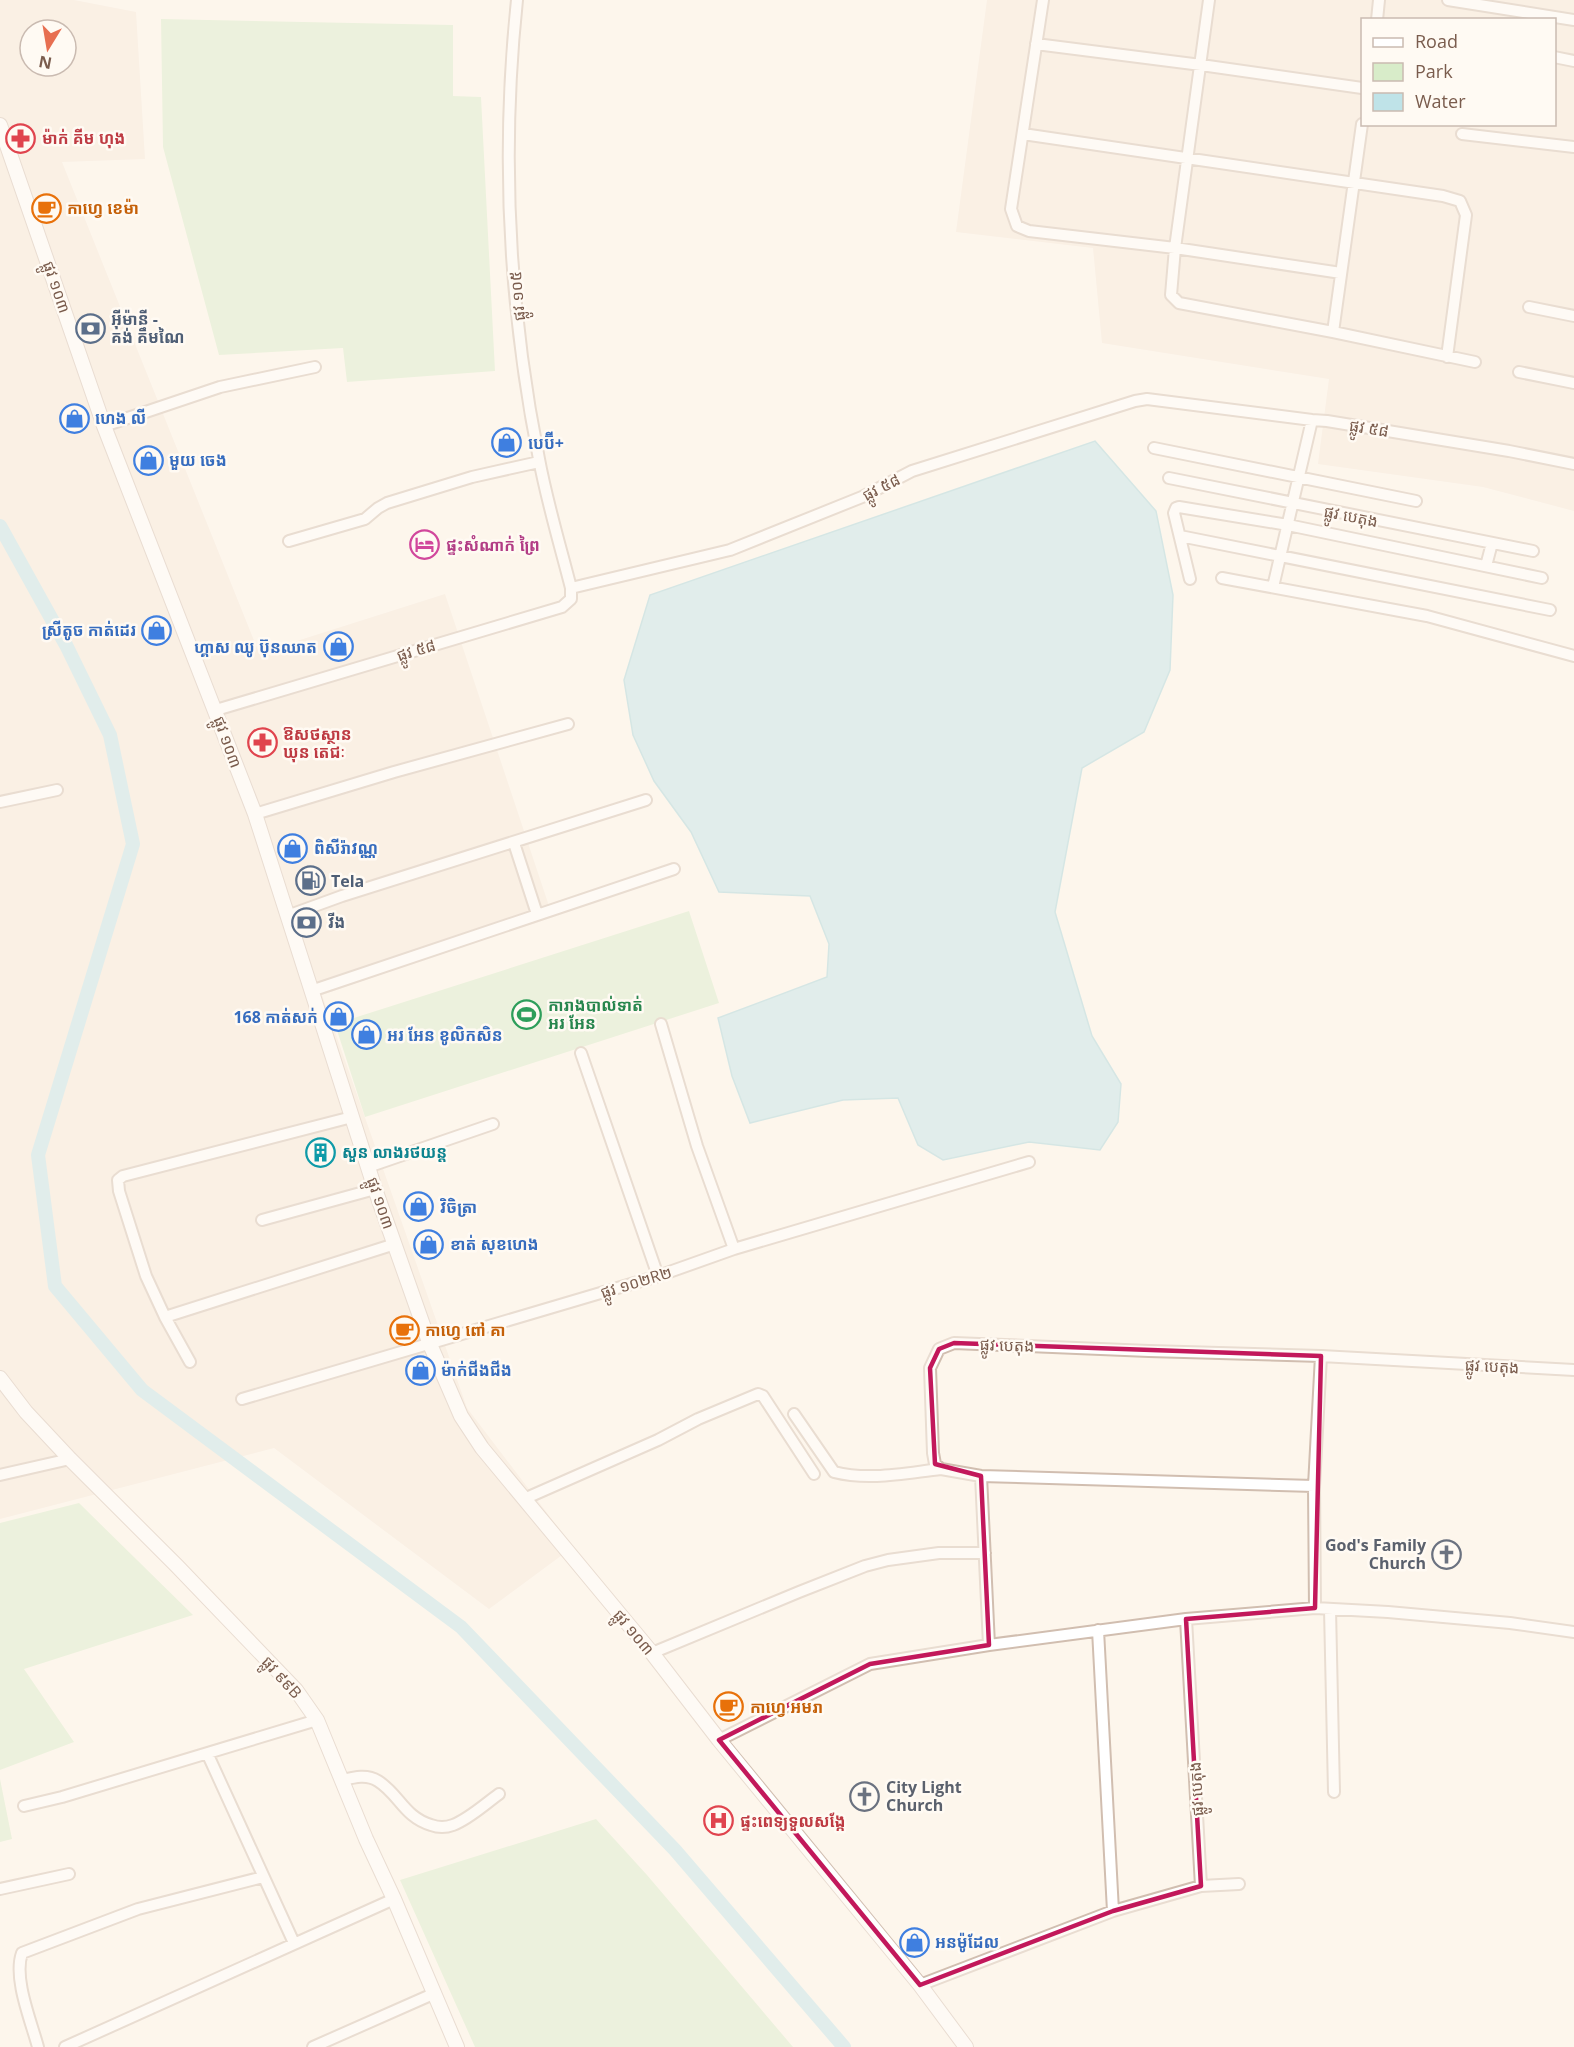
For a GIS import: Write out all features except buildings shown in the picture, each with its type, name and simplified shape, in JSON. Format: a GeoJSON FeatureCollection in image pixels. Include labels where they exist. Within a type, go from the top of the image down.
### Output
{"type":"FeatureCollection","features":[{"type":"Feature","properties":{"kind":"street","name":"ផ្លូវ ១០៥"},"geometry":{"type":"LineString","coordinates":[[517,0],[509,107],[511,225],[521,347],[539,462],[571,588]]}},
{"type":"Feature","properties":{"kind":"street"},"geometry":{"type":"LineString","coordinates":[[1043,0],[1011,209],[1017,226],[1029,231],[1175,248],[1341,273]]}},
{"type":"Feature","properties":{"kind":"street"},"geometry":{"type":"LineString","coordinates":[[1209,0],[1175,248],[1171,295],[1179,303],[1475,362]]}},
{"type":"Feature","properties":{"kind":"street"},"geometry":{"type":"LineString","coordinates":[[1377,18],[1380,0]]}},
{"type":"Feature","properties":{"kind":"street"},"geometry":{"type":"LineString","coordinates":[[1448,0],[1574,20]]}},
{"type":"Feature","properties":{"kind":"street"},"geometry":{"type":"LineString","coordinates":[[1036,44],[1361,88]]}},
{"type":"Feature","properties":{"kind":"street"},"geometry":{"type":"LineString","coordinates":[[1556,57],[1574,61]]}},
{"type":"Feature","properties":{"kind":"street","name":"ផ្លូវ ១០៣"},"geometry":{"type":"LineString","coordinates":[[0,125],[104,426],[255,814],[375,1189],[429,1342],[461,1416],[482,1448],[652,1653],[719,1740],[920,1985],[966,2047]]}},
{"type":"Feature","properties":{"kind":"street"},"geometry":{"type":"LineString","coordinates":[[1333,332],[1362,126]]}},
{"type":"Feature","properties":{"kind":"street"},"geometry":{"type":"LineString","coordinates":[[1023,134],[1443,196],[1460,201],[1466,215],[1447,357]]}},
{"type":"Feature","properties":{"kind":"street"},"geometry":{"type":"LineString","coordinates":[[1462,134],[1574,147]]}},
{"type":"Feature","properties":{"kind":"street"},"geometry":{"type":"LineString","coordinates":[[1528,307],[1574,316]]}},
{"type":"Feature","properties":{"kind":"street"},"geometry":{"type":"LineString","coordinates":[[104,426],[220,387],[315,367]]}},
{"type":"Feature","properties":{"kind":"street"},"geometry":{"type":"LineString","coordinates":[[1519,372],[1574,383]]}},
{"type":"Feature","properties":{"kind":"street","name":"ផ្លូវ ៥៨"},"geometry":{"type":"LineString","coordinates":[[216,710],[562,607],[571,599],[571,588],[730,550],[862,497],[912,471],[1135,401],[1147,399],[1327,421],[1574,464]]}},
{"type":"Feature","properties":{"kind":"street"},"geometry":{"type":"LineString","coordinates":[[1273,587],[1312,420]]}},
{"type":"Feature","properties":{"kind":"street"},"geometry":{"type":"LineString","coordinates":[[1154,448],[1298,479],[1416,501]]}},
{"type":"Feature","properties":{"kind":"street"},"geometry":{"type":"LineString","coordinates":[[289,541],[365,519],[387,503],[472,477],[539,462]]}},
{"type":"Feature","properties":{"kind":"street","name":"ផ្លូវ បេតុង"},"geometry":{"type":"LineString","coordinates":[[1169,478],[1533,551]]}},
{"type":"Feature","properties":{"kind":"street"},"geometry":{"type":"LineString","coordinates":[[1190,579],[1174,513],[1179,507],[1288,525],[1542,578]]}},
{"type":"Feature","properties":{"kind":"street"},"geometry":{"type":"LineString","coordinates":[[1180,536],[1550,610]]}},
{"type":"Feature","properties":{"kind":"street"},"geometry":{"type":"LineString","coordinates":[[1486,566],[1492,543]]}},
{"type":"Feature","properties":{"kind":"street"},"geometry":{"type":"LineString","coordinates":[[1222,578],[1427,616],[1574,656]]}},
{"type":"Feature","properties":{"kind":"street"},"geometry":{"type":"LineString","coordinates":[[255,814],[394,772],[568,724]]}},
{"type":"Feature","properties":{"kind":"street"},"geometry":{"type":"LineString","coordinates":[[0,802],[57,790]]}},
{"type":"Feature","properties":{"kind":"street"},"geometry":{"type":"LineString","coordinates":[[287,916],[342,896],[646,801]]}},
{"type":"Feature","properties":{"kind":"street"},"geometry":{"type":"LineString","coordinates":[[514,843],[537,914]]}},
{"type":"Feature","properties":{"kind":"street"},"geometry":{"type":"LineString","coordinates":[[312,991],[674,869]]}},
{"type":"Feature","properties":{"kind":"street"},"geometry":{"type":"LineString","coordinates":[[661,1024],[697,1146],[734,1249]]}},
{"type":"Feature","properties":{"kind":"street"},"geometry":{"type":"LineString","coordinates":[[581,1053],[658,1276]]}},
{"type":"Feature","properties":{"kind":"street"},"geometry":{"type":"LineString","coordinates":[[190,1362],[146,1276],[118,1191],[118,1180],[123,1176],[352,1117]]}},
{"type":"Feature","properties":{"kind":"street"},"geometry":{"type":"LineString","coordinates":[[368,1167],[493,1124]]}},
{"type":"Feature","properties":{"kind":"street","name":"ផ្លូវ ១០២R២"},"geometry":{"type":"LineString","coordinates":[[242,1399],[658,1276],[734,1249],[1029,1162]]}},
{"type":"Feature","properties":{"kind":"street"},"geometry":{"type":"LineString","coordinates":[[261,1220],[375,1189]]}},
{"type":"Feature","properties":{"kind":"street"},"geometry":{"type":"LineString","coordinates":[[165,1317],[395,1244]]}},
{"type":"Feature","properties":{"kind":"street","name":"ផ្លូវ បេតុង"},"geometry":{"type":"LineString","coordinates":[[941,1469],[935,1464],[933,1453],[930,1368],[939,1349],[954,1343],[1321,1356],[1574,1370]]}},
{"type":"Feature","properties":{"kind":"street"},"geometry":{"type":"LineString","coordinates":[[1315,1608],[1314,1486],[1321,1356]]}},
{"type":"Feature","properties":{"kind":"street","name":"ផ្លូវ ៩៩B"},"geometry":{"type":"LineString","coordinates":[[1,1380],[26,1412],[70,1459],[296,1690],[317,1720],[457,2047]]}},
{"type":"Feature","properties":{"kind":"street"},"geometry":{"type":"LineString","coordinates":[[524,1499],[758,1394],[763,1396],[814,1474]]}},
{"type":"Feature","properties":{"kind":"street"},"geometry":{"type":"LineString","coordinates":[[794,1414],[834,1472],[853,1477],[941,1469],[981,1476],[1314,1486]]}},
{"type":"Feature","properties":{"kind":"street"},"geometry":{"type":"LineString","coordinates":[[0,1475],[70,1459]]}},
{"type":"Feature","properties":{"kind":"street"},"geometry":{"type":"LineString","coordinates":[[981,1476],[989,1645]]}},
{"type":"Feature","properties":{"kind":"street"},"geometry":{"type":"LineString","coordinates":[[652,1653],[865,1566],[888,1560],[939,1553],[985,1553]]}},
{"type":"Feature","properties":{"kind":"street"},"geometry":{"type":"LineString","coordinates":[[719,1740],[870,1664],[1098,1630],[1186,1619],[1315,1608],[1388,1612],[1574,1632]]}},
{"type":"Feature","properties":{"kind":"street"},"geometry":{"type":"LineString","coordinates":[[1330,1609],[1334,1792]]}},
{"type":"Feature","properties":{"kind":"street","name":"ផ្លូវ បេតុង"},"geometry":{"type":"LineString","coordinates":[[1186,1619],[1201,1886]]}},
{"type":"Feature","properties":{"kind":"street"},"geometry":{"type":"LineString","coordinates":[[1098,1630],[1113,1911]]}},
{"type":"Feature","properties":{"kind":"street"},"geometry":{"type":"LineString","coordinates":[[24,1806],[208,1755],[317,1720]]}},
{"type":"Feature","properties":{"kind":"street"},"geometry":{"type":"LineString","coordinates":[[208,1755],[294,1943]]}},
{"type":"Feature","properties":{"kind":"street"},"geometry":{"type":"LineString","coordinates":[[343,1780],[367,1777],[379,1782],[411,1816],[423,1823],[444,1828],[455,1825],[499,1794]]}},
{"type":"Feature","properties":{"kind":"street"},"geometry":{"type":"LineString","coordinates":[[0,1889],[69,1875]]}},
{"type":"Feature","properties":{"kind":"street"},"geometry":{"type":"LineString","coordinates":[[38,2047],[19,1974],[19,1961],[22,1953],[138,1908],[264,1877]]}},
{"type":"Feature","properties":{"kind":"street"},"geometry":{"type":"LineString","coordinates":[[920,1985],[1113,1911],[1201,1886],[1239,1884]]}},
{"type":"Feature","properties":{"kind":"street"},"geometry":{"type":"LineString","coordinates":[[65,2047],[394,1899]]}},
{"type":"Feature","properties":{"kind":"street"},"geometry":{"type":"LineString","coordinates":[[313,2047],[433,1994]]}},
{"type":"Feature","properties":{"kind":"highlighted area"},"geometry":{"type":"Polygon","coordinates":[[[954,1343],[1321,1356],[1315,1608],[1186,1619],[1201,1886],[1113,1911],[920,1985],[719,1740],[870,1664],[989,1645],[981,1476],[935,1464],[930,1368],[939,1349],[954,1343]]]}},
{"type":"Feature","properties":{"kind":"shaded area"},"geometry":{"type":"Polygon","coordinates":[[[0,0],[74,0],[136,12],[145,159],[62,162],[259,653],[445,594],[552,915],[322,995],[467,1408],[573,1547],[489,1609],[274,1448],[0,1519],[0,0]]]}},
{"type":"Feature","properties":{"kind":"shaded area"},"geometry":{"type":"Polygon","coordinates":[[[987,0],[1574,0],[1574,511],[1483,487],[1318,464],[1329,379],[1102,343],[1093,248],[956,232],[987,0]]]}},
{"type":"Feature","properties":{"kind":"green space"},"geometry":{"type":"Polygon","coordinates":[[[161,19],[453,25],[453,96],[481,97],[495,371],[347,382],[343,348],[219,355],[163,147],[161,19]]]}},
{"type":"Feature","properties":{"kind":"green space","name":"ការាងបាល់ទាត់ អរ អែន"},"geometry":{"type":"Polygon","coordinates":[[[689,911],[719,1003],[365,1117],[335,1024],[689,911]]]}},
{"type":"Feature","properties":{"kind":"green space"},"geometry":{"type":"Polygon","coordinates":[[[79,1503],[193,1615],[24,1669],[74,1742],[0,1770],[0,1523],[79,1503]]]}},
{"type":"Feature","properties":{"kind":"green space"},"geometry":{"type":"Polygon","coordinates":[[[0,1779],[12,1839],[0,1842],[0,1779]]]}},
{"type":"Feature","properties":{"kind":"green space"},"geometry":{"type":"Polygon","coordinates":[[[596,1819],[647,1875],[793,2047],[475,2047],[400,1880],[596,1819]]]}},
{"type":"Feature","properties":{"kind":"water"},"geometry":{"type":"Polygon","coordinates":[[[1095,441],[1156,511],[1173,595],[1170,670],[1144,732],[1082,768],[1055,912],[1092,1036],[1121,1084],[1118,1122],[1100,1150],[1029,1142],[943,1160],[918,1145],[898,1098],[843,1100],[750,1123],[732,1076],[718,1018],[827,977],[829,944],[810,896],[719,892],[691,832],[654,781],[633,735],[624,680],[650,595],[1095,441]]]}},
{"type":"Feature","properties":{"kind":"waterway"},"geometry":{"type":"LineString","coordinates":[[0,526],[66,645],[110,735],[133,844],[38,1155],[55,1286],[142,1390],[461,1627],[675,1850],[844,2047]]}},
{"type":"Feature","properties":{"kind":"place","name":"ម៉ាក់ គីម ហុង"},"geometry":{"type":"Point","coordinates":[21,138]}},
{"type":"Feature","properties":{"kind":"place","name":"កាហ្វេ ខេម៉ា"},"geometry":{"type":"Point","coordinates":[46,208]}},
{"type":"Feature","properties":{"kind":"place","name":"អ៊ីម៉ានី - គង់ គឹមណៃ"},"geometry":{"type":"Point","coordinates":[90,328]}},
{"type":"Feature","properties":{"kind":"place","name":"ហេង លី"},"geometry":{"type":"Point","coordinates":[74,418]}},
{"type":"Feature","properties":{"kind":"place","name":"បេប៊ី+"},"geometry":{"type":"Point","coordinates":[507,443]}},
{"type":"Feature","properties":{"kind":"place","name":"មួយ ចេង"},"geometry":{"type":"Point","coordinates":[148,460]}},
{"type":"Feature","properties":{"kind":"place","name":"ផ្ទះសំណាក់ ព្រៃ"},"geometry":{"type":"Point","coordinates":[425,545]}},
{"type":"Feature","properties":{"kind":"place","name":"ស្រីតូច កាត់ដេរ"},"geometry":{"type":"Point","coordinates":[157,630]}},
{"type":"Feature","properties":{"kind":"place","name":"ហ្គាស ឈូ ប៊ុនឈាត"},"geometry":{"type":"Point","coordinates":[338,647]}},
{"type":"Feature","properties":{"kind":"place","name":"ឱសថស្ថាន ឃុន តេជៈ"},"geometry":{"type":"Point","coordinates":[262,743]}},
{"type":"Feature","properties":{"kind":"place","name":"ពិសីរ៉ាវណ្ណ"},"geometry":{"type":"Point","coordinates":[293,848]}},
{"type":"Feature","properties":{"kind":"place","name":"Tela"},"geometry":{"type":"Point","coordinates":[310,881]}},
{"type":"Feature","properties":{"kind":"place","name":"វីង"},"geometry":{"type":"Point","coordinates":[307,922]}},
{"type":"Feature","properties":{"kind":"place","name":"ការាងបាល់ទាត់ អរ អែន"},"geometry":{"type":"Point","coordinates":[527,1014]}},
{"type":"Feature","properties":{"kind":"place","name":"168 កាត់សក់"},"geometry":{"type":"Point","coordinates":[339,1017]}},
{"type":"Feature","properties":{"kind":"place","name":"អរ អែន ខូលិកសិន"},"geometry":{"type":"Point","coordinates":[366,1035]}},
{"type":"Feature","properties":{"kind":"place","name":"សួន លាងរថយន្ត"},"geometry":{"type":"Point","coordinates":[321,1152]}},
{"type":"Feature","properties":{"kind":"place","name":"វិចិត្រា"},"geometry":{"type":"Point","coordinates":[419,1207]}},
{"type":"Feature","properties":{"kind":"place","name":"ខាត់ សុខហេង"},"geometry":{"type":"Point","coordinates":[429,1244]}},
{"type":"Feature","properties":{"kind":"place","name":"កាហ្វេ ពៅ គា"},"geometry":{"type":"Point","coordinates":[404,1330]}},
{"type":"Feature","properties":{"kind":"place","name":"ម៉ាក់ជីងជីង"},"geometry":{"type":"Point","coordinates":[420,1370]}},
{"type":"Feature","properties":{"kind":"place","name":"God's Family Church"},"geometry":{"type":"Point","coordinates":[1447,1554]}},
{"type":"Feature","properties":{"kind":"place","name":"កាហ្វេ អមរា"},"geometry":{"type":"Point","coordinates":[729,1707]}},
{"type":"Feature","properties":{"kind":"place","name":"City Light Church"},"geometry":{"type":"Point","coordinates":[865,1796]}},
{"type":"Feature","properties":{"kind":"place","name":"ផ្ទះពេទ្យទួលសង្កែ"},"geometry":{"type":"Point","coordinates":[719,1821]}},
{"type":"Feature","properties":{"kind":"place","name":"អនម៉ូដែល"},"geometry":{"type":"Point","coordinates":[914,1942]}}]}
